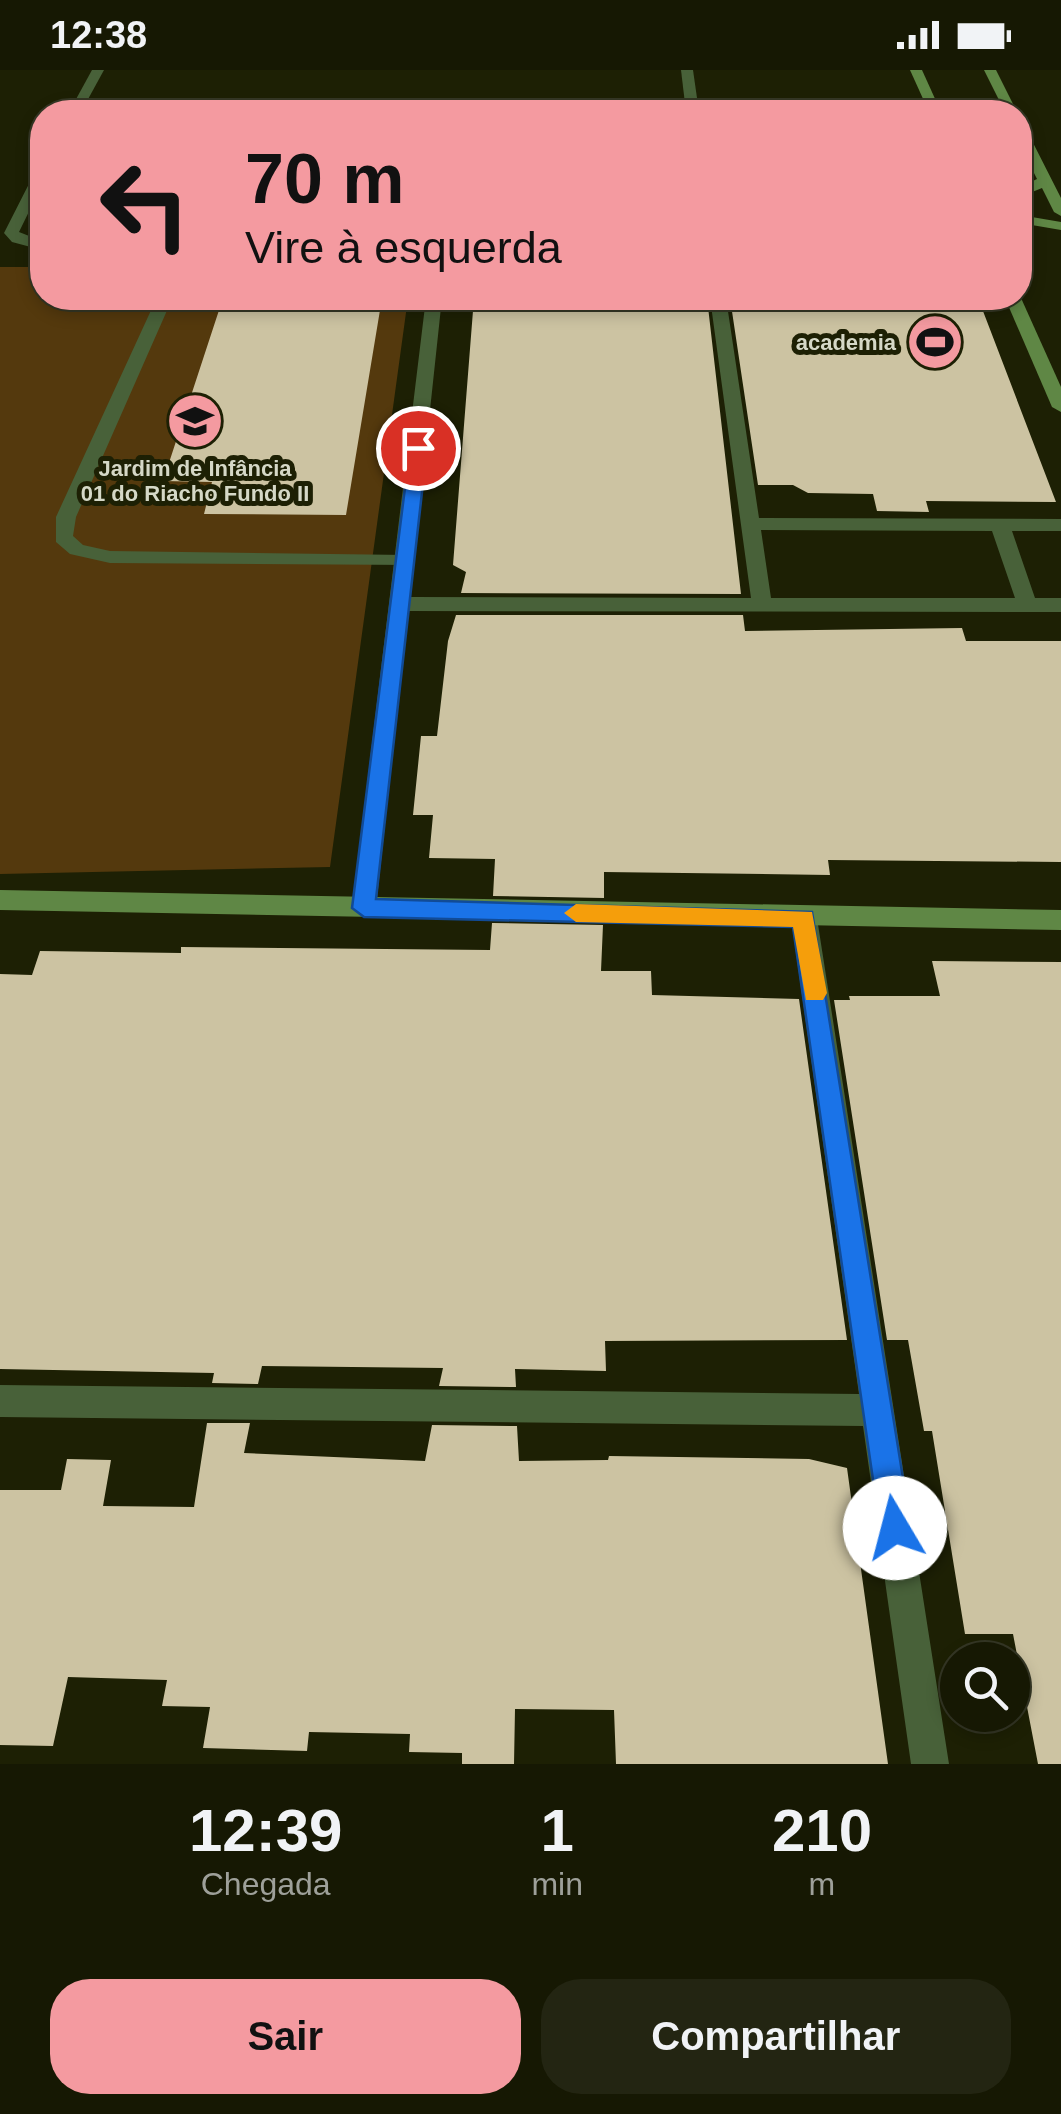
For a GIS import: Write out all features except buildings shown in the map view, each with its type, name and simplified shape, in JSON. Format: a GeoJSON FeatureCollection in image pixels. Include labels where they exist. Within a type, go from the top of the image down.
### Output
{"type":"FeatureCollection","features":[{"type":"Feature","properties":{"kind":"main road"},"geometry":{"type":"LineString","coordinates":[[916,70],[930,100]]}},
{"type":"Feature","properties":{"kind":"main road"},"geometry":{"type":"LineString","coordinates":[[990,70],[1005,100]]}},
{"type":"Feature","properties":{"kind":"main road"},"geometry":{"type":"LineString","coordinates":[[1032,156],[1061,212]]}},
{"type":"Feature","properties":{"kind":"main road"},"geometry":{"type":"LineString","coordinates":[[1032,187],[1044,181]]}},
{"type":"Feature","properties":{"kind":"main road"},"geometry":{"type":"LineString","coordinates":[[1032,221],[1061,226]]}},
{"type":"Feature","properties":{"kind":"main road"},"geometry":{"type":"LineString","coordinates":[[1018,310],[1061,407]]}},
{"type":"Feature","properties":{"kind":"main road"},"geometry":{"type":"LineString","coordinates":[[0,900],[1061,920]]}},
{"type":"Feature","properties":{"kind":"street"},"geometry":{"type":"LineString","coordinates":[[82,100],[98,70]]}},
{"type":"Feature","properties":{"kind":"street"},"geometry":{"type":"LineString","coordinates":[[688,70],[692,100]]}},
{"type":"Feature","properties":{"kind":"street"},"geometry":{"type":"LineString","coordinates":[[30,196],[11,233],[30,244]]}},
{"type":"Feature","properties":{"kind":"street"},"geometry":{"type":"LineString","coordinates":[[159,310],[66,517],[63,538],[77,550],[110,557],[406,561]]}},
{"type":"Feature","properties":{"kind":"street"},"geometry":{"type":"LineString","coordinates":[[364,908],[402,604],[433,310]]}},
{"type":"Feature","properties":{"kind":"street"},"geometry":{"type":"LineString","coordinates":[[720,310],[762,603]]}},
{"type":"Feature","properties":{"kind":"street"},"geometry":{"type":"LineString","coordinates":[[752,524],[1061,525]]}},
{"type":"Feature","properties":{"kind":"street"},"geometry":{"type":"LineString","coordinates":[[1000,525],[1027,604]]}},
{"type":"Feature","properties":{"kind":"street"},"geometry":{"type":"LineString","coordinates":[[402,604],[1061,605]]}},
{"type":"Feature","properties":{"kind":"street"},"geometry":{"type":"LineString","coordinates":[[804,918],[930,1764]]}},
{"type":"Feature","properties":{"kind":"street"},"geometry":{"type":"LineString","coordinates":[[0,1401],[878,1410]]}},
{"type":"Feature","properties":{"kind":"shaded area"},"geometry":{"type":"Polygon","coordinates":[[[0,267],[30,267],[30,310],[406,310],[330,867],[0,874],[0,267]]]}},
{"type":"Feature","properties":{"kind":"slow traffic"},"geometry":{"type":"LineString","coordinates":[[576,913],[804,918],[815,993]]}},
{"type":"Feature","properties":{"kind":"place","name":"academia"},"geometry":{"type":"Point","coordinates":[935,342]}},
{"type":"Feature","properties":{"kind":"place","name":"Jardim de Infância 01 do Riacho Fundo II"},"geometry":{"type":"Point","coordinates":[195,421]}},
{"type":"Feature","properties":{"kind":"route"},"geometry":{"type":"LineString","coordinates":[[418,448],[364,908],[804,918],[895,1528]]}}]}
